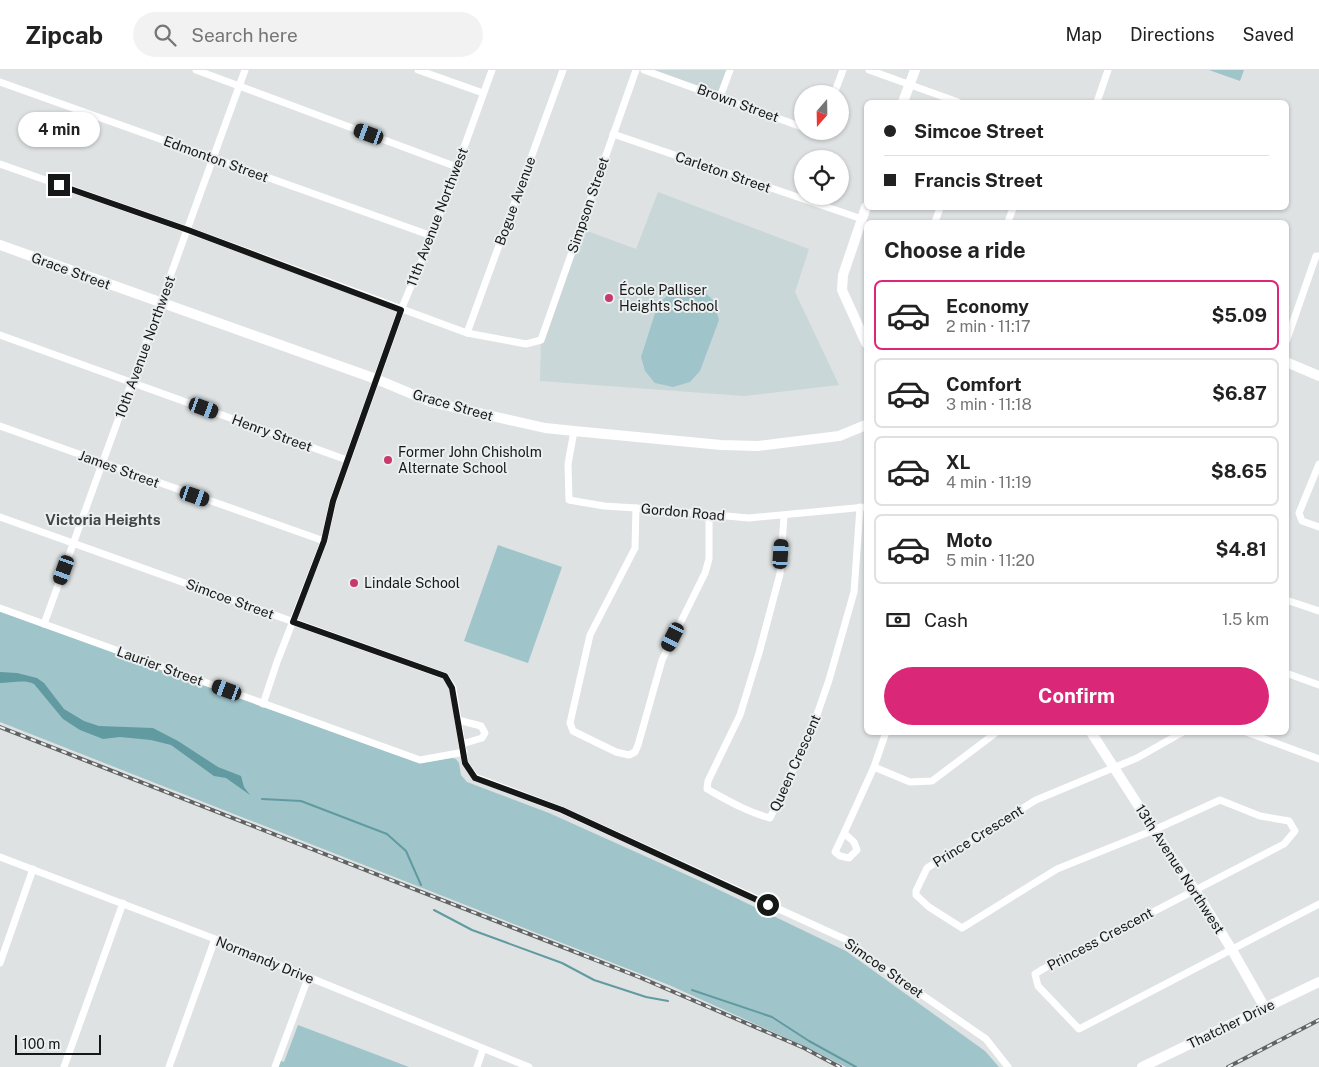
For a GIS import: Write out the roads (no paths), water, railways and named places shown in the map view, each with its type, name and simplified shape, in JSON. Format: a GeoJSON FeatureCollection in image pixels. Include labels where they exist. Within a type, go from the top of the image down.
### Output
{"type":"FeatureCollection","features":[{"type":"Feature","properties":{"kind":"street"},"geometry":{"type":"LineString","coordinates":[[196,70],[457,167]]}},
{"type":"Feature","properties":{"kind":"street","name":"10th Avenue Northwest"},"geometry":{"type":"LineString","coordinates":[[44,624],[245,70]]}},
{"type":"Feature","properties":{"kind":"street"},"geometry":{"type":"LineString","coordinates":[[418,70],[483,93]]}},
{"type":"Feature","properties":{"kind":"street","name":"11th Avenue Northwest"},"geometry":{"type":"LineString","coordinates":[[263,704],[277,662],[324,541],[333,501],[376,379],[401,310],[432,236],[492,70]]}},
{"type":"Feature","properties":{"kind":"street","name":"Bogue Avenue"},"geometry":{"type":"LineString","coordinates":[[467,333],[563,70]]}},
{"type":"Feature","properties":{"kind":"street","name":"Simpson Street"},"geometry":{"type":"LineString","coordinates":[[467,333],[526,344],[541,340],[636,70]]}},
{"type":"Feature","properties":{"kind":"street","name":"Brown Street"},"geometry":{"type":"LineString","coordinates":[[644,70],[794,124]]}},
{"type":"Feature","properties":{"kind":"street"},"geometry":{"type":"LineString","coordinates":[[720,97],[730,70]]}},
{"type":"Feature","properties":{"kind":"street"},"geometry":{"type":"LineString","coordinates":[[837,85],[843,70]]}},
{"type":"Feature","properties":{"kind":"street"},"geometry":{"type":"LineString","coordinates":[[869,70],[952,100]]}},
{"type":"Feature","properties":{"kind":"street"},"geometry":{"type":"LineString","coordinates":[[904,100],[915,70]]}},
{"type":"Feature","properties":{"kind":"street"},"geometry":{"type":"LineString","coordinates":[[1098,100],[1107,70]]}},
{"type":"Feature","properties":{"kind":"street","name":"Edmonton Street"},"geometry":{"type":"LineString","coordinates":[[0,82],[432,236]]}},
{"type":"Feature","properties":{"kind":"street","name":"Carleton Street"},"geometry":{"type":"LineString","coordinates":[[613,134],[862,219]]}},
{"type":"Feature","properties":{"kind":"street"},"geometry":{"type":"LineString","coordinates":[[0,164],[188,230],[467,333]]}},
{"type":"Feature","properties":{"kind":"street"},"geometry":{"type":"LineString","coordinates":[[864,339],[842,290],[843,275],[865,210]]}},
{"type":"Feature","properties":{"kind":"street","name":"Grace Street"},"geometry":{"type":"LineString","coordinates":[[0,245],[376,379],[431,402],[545,428],[574,432],[758,446],[839,436],[864,426]]}},
{"type":"Feature","properties":{"kind":"street"},"geometry":{"type":"LineString","coordinates":[[1289,333],[1316,256],[1319,256]]}},
{"type":"Feature","properties":{"kind":"street","name":"Henry Street"},"geometry":{"type":"LineString","coordinates":[[0,335],[347,460]]}},
{"type":"Feature","properties":{"kind":"street"},"geometry":{"type":"LineString","coordinates":[[1289,363],[1319,376]]}},
{"type":"Feature","properties":{"kind":"street","name":"James Street"},"geometry":{"type":"LineString","coordinates":[[0,426],[324,541]]}},
{"type":"Feature","properties":{"kind":"street","name":"Gordon Road"},"geometry":{"type":"LineString","coordinates":[[574,432],[568,464],[569,500],[604,506],[749,518],[863,507]]}},
{"type":"Feature","properties":{"kind":"street"},"geometry":{"type":"LineString","coordinates":[[1319,464],[1299,513],[1302,521],[1319,527]]}},
{"type":"Feature","properties":{"kind":"street","name":"Queen Crescent"},"geometry":{"type":"LineString","coordinates":[[784,516],[780,574],[764,634],[740,715],[708,781],[707,789],[737,806],[770,818],[811,732],[829,680],[854,592],[863,507]]}},
{"type":"Feature","properties":{"kind":"street"},"geometry":{"type":"LineString","coordinates":[[636,508],[635,548],[590,635],[570,723],[573,730],[623,754],[629,755],[635,752],[662,660],[705,573],[709,559],[709,515]]}},
{"type":"Feature","properties":{"kind":"street","name":"Simcoe Street"},"geometry":{"type":"LineString","coordinates":[[0,517],[445,676],[452,688],[465,763],[475,778],[562,810],[849,941],[873,961],[986,1039],[1008,1067]]}},
{"type":"Feature","properties":{"kind":"street"},"geometry":{"type":"LineString","coordinates":[[1289,601],[1319,612]]}},
{"type":"Feature","properties":{"kind":"street","name":"Laurier Street"},"geometry":{"type":"LineString","coordinates":[[0,608],[420,760],[464,752]]}},
{"type":"Feature","properties":{"kind":"street"},"geometry":{"type":"LineString","coordinates":[[1289,674],[1319,685]]}},
{"type":"Feature","properties":{"kind":"street"},"geometry":{"type":"LineString","coordinates":[[458,720],[481,726],[485,733],[482,738],[462,744]]}},
{"type":"Feature","properties":{"kind":"street"},"geometry":{"type":"LineString","coordinates":[[844,833],[874,767],[885,735]]}},
{"type":"Feature","properties":{"kind":"street"},"geometry":{"type":"LineString","coordinates":[[874,767],[910,782],[932,781],[993,735]]}},
{"type":"Feature","properties":{"kind":"street","name":"13th Avenue Northwest"},"geometry":{"type":"LineString","coordinates":[[1093,735],[1195,890],[1266,1008]]}},
{"type":"Feature","properties":{"kind":"street"},"geometry":{"type":"LineString","coordinates":[[1114,768],[1137,758],[1178,735]]}},
{"type":"Feature","properties":{"kind":"street"},"geometry":{"type":"LineString","coordinates":[[1254,735],[1319,759]]}},
{"type":"Feature","properties":{"kind":"street","name":"Prince Crescent"},"geometry":{"type":"LineString","coordinates":[[1114,768],[1036,800],[954,850],[927,868],[916,891],[916,895],[929,907],[962,928],[1057,869],[1154,830]]}},
{"type":"Feature","properties":{"kind":"street"},"geometry":{"type":"LineString","coordinates":[[1154,830],[1220,800],[1260,816],[1289,821],[1295,831],[1284,844],[1195,890]]}},
{"type":"Feature","properties":{"kind":"street","name":"Normandy Drive"},"geometry":{"type":"LineString","coordinates":[[0,857],[123,903],[529,1067]]}},
{"type":"Feature","properties":{"kind":"street"},"geometry":{"type":"LineString","coordinates":[[0,963],[34,869]]}},
{"type":"Feature","properties":{"kind":"street","name":"Princess Crescent"},"geometry":{"type":"LineString","coordinates":[[1195,890],[1042,968],[1035,974],[1038,986],[1079,1029],[1232,950]]}},
{"type":"Feature","properties":{"kind":"street"},"geometry":{"type":"LineString","coordinates":[[64,1067],[123,903]]}},
{"type":"Feature","properties":{"kind":"street"},"geometry":{"type":"LineString","coordinates":[[1232,950],[1319,904]]}},
{"type":"Feature","properties":{"kind":"street"},"geometry":{"type":"LineString","coordinates":[[169,1067],[215,940]]}},
{"type":"Feature","properties":{"kind":"street"},"geometry":{"type":"LineString","coordinates":[[275,1067],[308,978]]}},
{"type":"Feature","properties":{"kind":"street","name":"Thatcher Drive"},"geometry":{"type":"LineString","coordinates":[[1142,1067],[1319,982]]}},
{"type":"Feature","properties":{"kind":"street"},"geometry":{"type":"LineString","coordinates":[[477,1067],[483,1049]]}},
{"type":"Feature","properties":{"kind":"waterway"},"geometry":{"type":"LineString","coordinates":[[262,799],[301,801],[387,834],[406,851],[421,885]]}},
{"type":"Feature","properties":{"kind":"waterway"},"geometry":{"type":"LineString","coordinates":[[434,910],[472,930],[562,963],[594,980],[646,997],[668,1001]]}},
{"type":"Feature","properties":{"kind":"waterway"},"geometry":{"type":"LineString","coordinates":[[692,990],[772,1017],[809,1041],[856,1067]]}},
{"type":"Feature","properties":{"kind":"railway"},"geometry":{"type":"LineString","coordinates":[[0,727],[639,977],[804,1048],[840,1067]]}},
{"type":"Feature","properties":{"kind":"railway"},"geometry":{"type":"LineString","coordinates":[[1228,1067],[1319,1020]]}},
{"type":"Feature","properties":{"kind":"place","name":"École Palliser Heights School"},"geometry":{"type":"Point","coordinates":[609,298]}},
{"type":"Feature","properties":{"kind":"place","name":"Former John Chisholm Alternate School"},"geometry":{"type":"Point","coordinates":[388,460]}},
{"type":"Feature","properties":{"kind":"place","name":"Lindale School"},"geometry":{"type":"Point","coordinates":[354,583]}},
{"type":"Feature","properties":{"kind":"district","name":"Victoria Heights"},"geometry":{"type":"Point","coordinates":[103,520]}}]}
